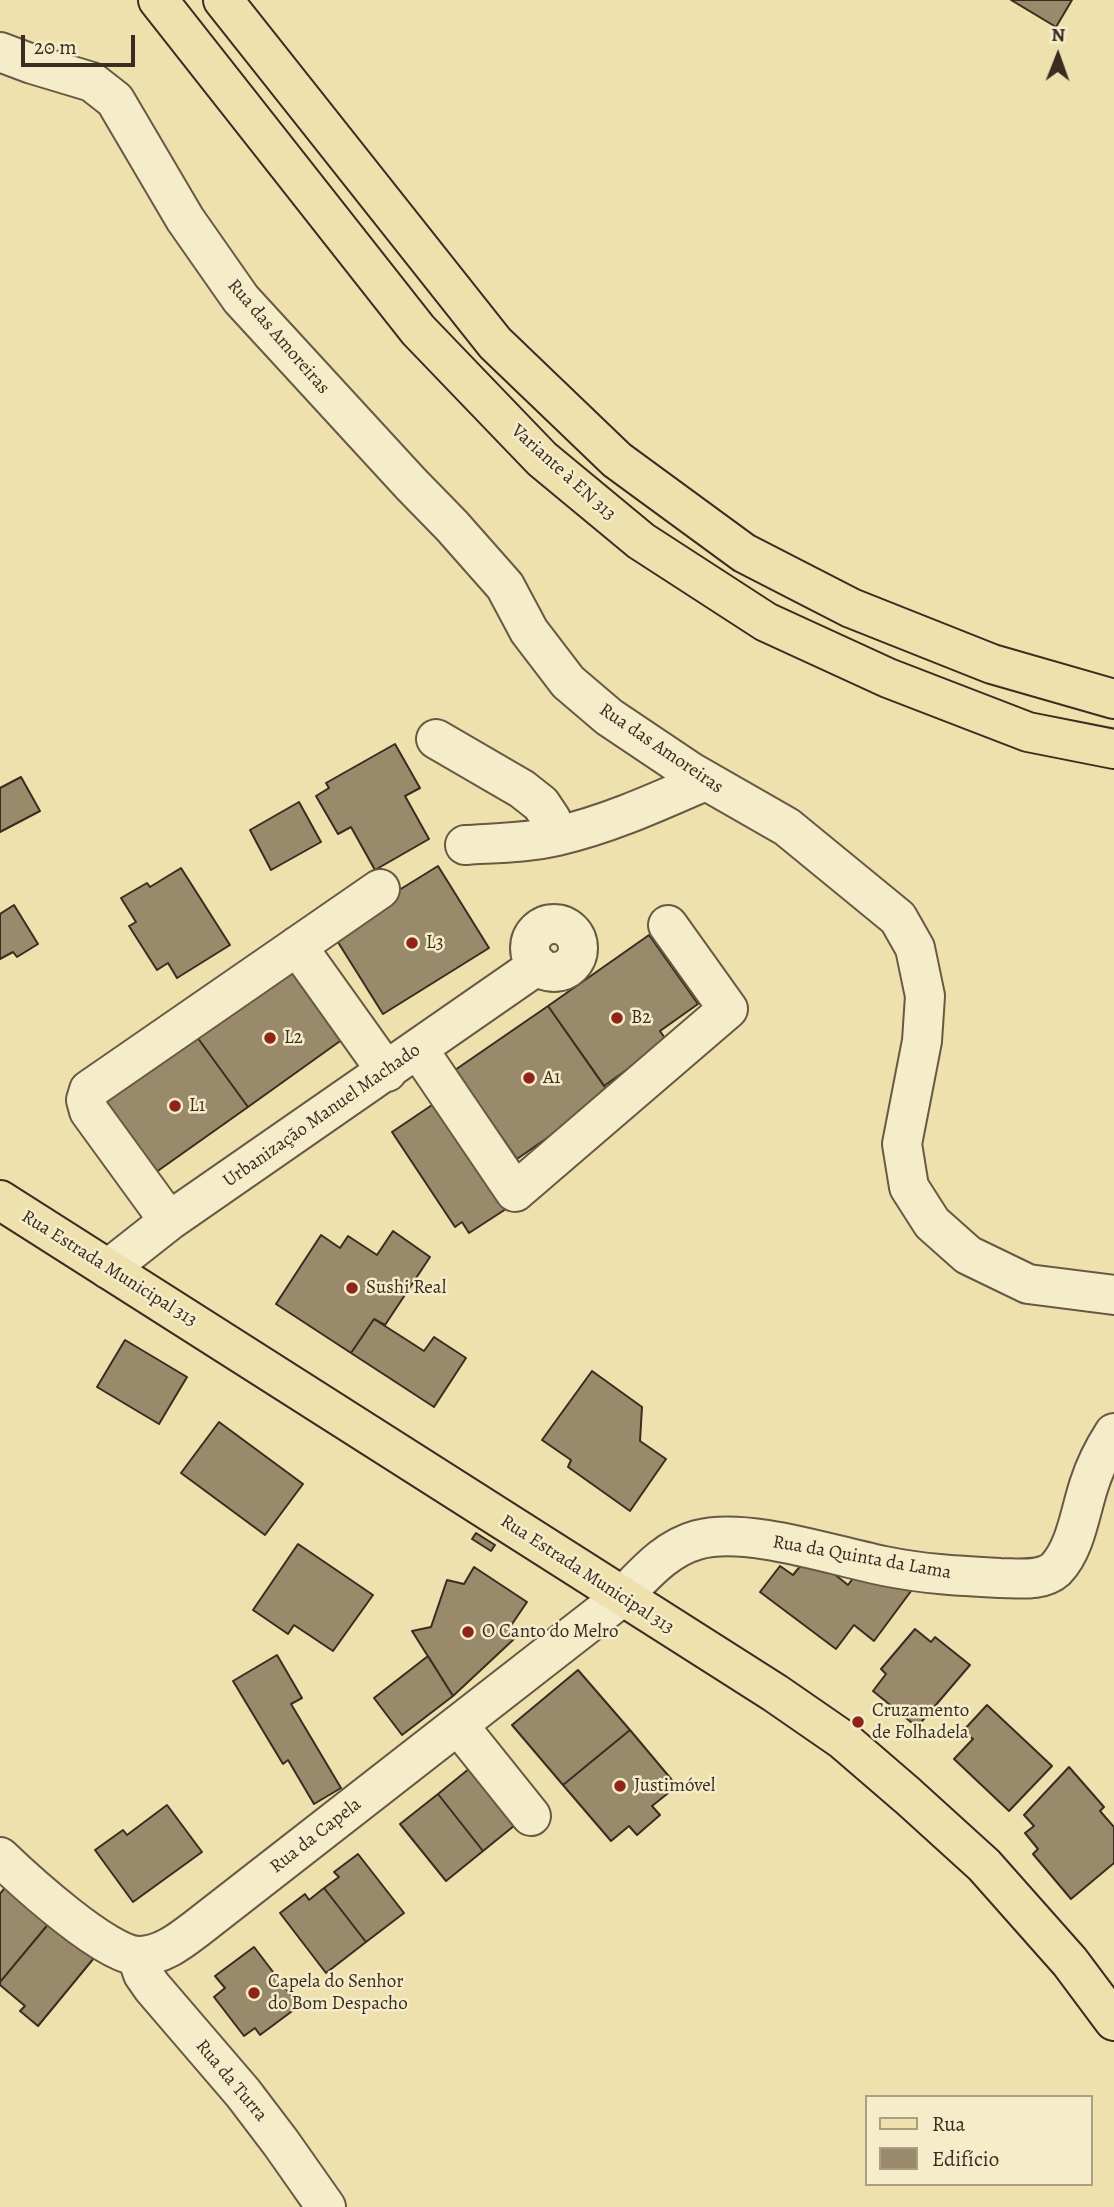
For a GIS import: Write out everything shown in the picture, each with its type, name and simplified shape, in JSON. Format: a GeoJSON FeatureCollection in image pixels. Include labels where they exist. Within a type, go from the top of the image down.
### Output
{"type":"FeatureCollection","features":[{"type":"Feature","properties":{"kind":"main road","name":"Variante à EN 313"},"geometry":{"type":"LineString","coordinates":[[158,0],[418,330],[542,459],[641,541],[766,622],[888,678],[1028,732],[1114,749]]}},
{"type":"Feature","properties":{"kind":"main road"},"geometry":{"type":"LineString","coordinates":[[223,0],[495,343],[617,460],[744,553],[851,608],[992,664],[1114,699]]}},
{"type":"Feature","properties":{"kind":"main road","name":"Rua Estrada Municipal 313"},"geometry":{"type":"LineString","coordinates":[[0,1200],[775,1693],[843,1741],[984,1865],[1070,1962],[1114,2021]]}},
{"type":"Feature","properties":{"kind":"street","name":"Rua das Amoreiras"},"geometry":{"type":"LineString","coordinates":[[0,52],[92,82],[115,100],[185,219],[241,299],[505,586],[529,631],[568,682],[609,717],[705,780],[787,827],[898,918],[915,948],[925,996],[922,1041],[902,1144],[909,1187],[932,1223],[968,1255],[1028,1284],[1114,1295]]}},
{"type":"Feature","properties":{"kind":"street"},"geometry":{"type":"LineString","coordinates":[[436,739],[522,789],[541,804],[551,819],[556,836]]}},
{"type":"Feature","properties":{"kind":"street"},"geometry":{"type":"LineString","coordinates":[[465,845],[517,842],[556,836],[646,807],[705,780]]}},
{"type":"Feature","properties":{"kind":"street"},"geometry":{"type":"LineString","coordinates":[[170,1221],[89,1111],[86,1101],[89,1090],[380,889]]}},
{"type":"Feature","properties":{"kind":"street"},"geometry":{"type":"LineString","coordinates":[[418,1049],[515,1192],[728,1009],[668,925]]}},
{"type":"Feature","properties":{"kind":"street"},"geometry":{"type":"LineString","coordinates":[[297,946],[387,1072]]}},
{"type":"Feature","properties":{"kind":"street","name":"Urbanização Manuel Machado"},"geometry":{"type":"LineString","coordinates":[[108,1269],[170,1221],[538,965]]}},
{"type":"Feature","properties":{"kind":"street","name":"Rua da Quinta da Lama"},"geometry":{"type":"LineString","coordinates":[[622,1597],[656,1562],[677,1547],[699,1539],[731,1535],[817,1550],[926,1574],[1027,1578],[1046,1576],[1061,1563],[1073,1539],[1098,1459],[1114,1433]]}},
{"type":"Feature","properties":{"kind":"street","name":"Rua da Capela"},"geometry":{"type":"LineString","coordinates":[[137,1957],[156,1954],[179,1942],[622,1597]]}},
{"type":"Feature","properties":{"kind":"street"},"geometry":{"type":"LineString","coordinates":[[458,1725],[531,1816]]}},
{"type":"Feature","properties":{"kind":"street"},"geometry":{"type":"LineString","coordinates":[[0,1857],[37,1892],[106,1944],[137,1957]]}},
{"type":"Feature","properties":{"kind":"street","name":"Rua da Turra"},"geometry":{"type":"LineString","coordinates":[[137,1957],[152,1987],[243,2093],[326,2207]]}},
{"type":"Feature","properties":{"kind":"building"},"geometry":{"type":"Polygon","coordinates":[[[1011,0],[1072,0],[1056,27],[1011,0]]]}},
{"type":"Feature","properties":{"kind":"building"},"geometry":{"type":"Polygon","coordinates":[[[395,744],[420,788],[405,796],[429,839],[375,870],[351,827],[338,834],[316,796],[329,788],[326,783],[395,744]]]}},
{"type":"Feature","properties":{"kind":"building"},"geometry":{"type":"Polygon","coordinates":[[[21,777],[40,811],[0,832],[0,788],[21,777]]]}},
{"type":"Feature","properties":{"kind":"building"},"geometry":{"type":"Polygon","coordinates":[[[299,802],[321,842],[271,870],[250,830],[299,802]]]}},
{"type":"Feature","properties":{"kind":"building","name":"L3"},"geometry":{"type":"Polygon","coordinates":[[[438,866],[489,948],[383,1014],[336,939],[349,921],[438,866]]]}},
{"type":"Feature","properties":{"kind":"building"},"geometry":{"type":"Polygon","coordinates":[[[181,868],[230,945],[177,978],[168,963],[157,970],[129,926],[136,922],[121,898],[147,883],[150,887],[181,868]]]}},
{"type":"Feature","properties":{"kind":"building"},"geometry":{"type":"Polygon","coordinates":[[[14,905],[38,944],[17,957],[13,952],[0,959],[0,914],[14,905]]]}},
{"type":"Feature","properties":{"kind":"building","name":"B2"},"geometry":{"type":"Polygon","coordinates":[[[649,935],[698,1004],[660,1031],[667,1041],[604,1086],[548,1006],[649,935]]]}},
{"type":"Feature","properties":{"kind":"building","name":"L2"},"geometry":{"type":"Polygon","coordinates":[[[292,969],[343,1039],[248,1107],[197,1037],[292,969]]]}},
{"type":"Feature","properties":{"kind":"building","name":"A1"},"geometry":{"type":"Polygon","coordinates":[[[548,1006],[610,1094],[517,1159],[455,1070],[548,1006]]]}},
{"type":"Feature","properties":{"kind":"building","name":"L1"},"geometry":{"type":"Polygon","coordinates":[[[197,1037],[248,1107],[152,1175],[102,1105],[117,1094],[113,1088],[197,1037]]]}},
{"type":"Feature","properties":{"kind":"building"},"geometry":{"type":"Polygon","coordinates":[[[435,1103],[506,1209],[469,1233],[462,1222],[455,1227],[392,1132],[435,1103]]]}},
{"type":"Feature","properties":{"kind":"building"},"geometry":{"type":"Polygon","coordinates":[[[393,1231],[430,1257],[385,1325],[374,1319],[351,1353],[276,1304],[321,1235],[340,1248],[348,1236],[377,1255],[393,1231]]]}},
{"type":"Feature","properties":{"kind":"building"},"geometry":{"type":"Polygon","coordinates":[[[374,1319],[424,1351],[434,1337],[466,1358],[434,1407],[351,1353],[374,1319]]]}},
{"type":"Feature","properties":{"kind":"building"},"geometry":{"type":"Polygon","coordinates":[[[125,1340],[187,1377],[159,1424],[97,1387],[125,1340]]]}},
{"type":"Feature","properties":{"kind":"building"},"geometry":{"type":"Polygon","coordinates":[[[592,1371],[642,1407],[640,1441],[666,1459],[630,1511],[568,1467],[571,1460],[542,1440],[592,1371]]]}},
{"type":"Feature","properties":{"kind":"building"},"geometry":{"type":"Polygon","coordinates":[[[219,1422],[303,1484],[265,1535],[181,1473],[219,1422]]]}},
{"type":"Feature","properties":{"kind":"building"},"geometry":{"type":"Polygon","coordinates":[[[476,1533],[495,1545],[491,1551],[472,1539],[476,1533]]]}},
{"type":"Feature","properties":{"kind":"building"},"geometry":{"type":"Polygon","coordinates":[[[298,1544],[373,1595],[333,1651],[294,1625],[288,1634],[253,1610],[298,1544]]]}},
{"type":"Feature","properties":{"kind":"building"},"geometry":{"type":"Polygon","coordinates":[[[802,1564],[828,1569],[848,1585],[857,1573],[917,1583],[874,1641],[854,1625],[836,1649],[760,1592],[780,1566],[793,1575],[802,1564]]]}},
{"type":"Feature","properties":{"kind":"building"},"geometry":{"type":"Polygon","coordinates":[[[474,1567],[527,1602],[508,1630],[514,1639],[453,1696],[412,1631],[431,1627],[447,1580],[464,1584],[474,1567]]]}},
{"type":"Feature","properties":{"kind":"building"},"geometry":{"type":"Polygon","coordinates":[[[915,1629],[931,1642],[935,1637],[970,1665],[917,1727],[873,1691],[886,1674],[881,1669],[915,1629]]]}},
{"type":"Feature","properties":{"kind":"building"},"geometry":{"type":"Polygon","coordinates":[[[277,1655],[302,1698],[291,1704],[341,1788],[314,1804],[288,1760],[283,1764],[233,1681],[277,1655]]]}},
{"type":"Feature","properties":{"kind":"building"},"geometry":{"type":"Polygon","coordinates":[[[428,1656],[453,1696],[402,1735],[374,1698],[428,1656]]]}},
{"type":"Feature","properties":{"kind":"building"},"geometry":{"type":"Polygon","coordinates":[[[578,1670],[630,1730],[563,1785],[512,1725],[578,1670]]]}},
{"type":"Feature","properties":{"kind":"building"},"geometry":{"type":"Polygon","coordinates":[[[987,1705],[1052,1766],[1009,1811],[954,1759],[973,1739],[963,1731],[987,1705]]]}},
{"type":"Feature","properties":{"kind":"building"},"geometry":{"type":"Polygon","coordinates":[[[630,1730],[677,1786],[652,1806],[660,1815],[637,1835],[629,1826],[611,1841],[563,1785],[630,1730]]]}},
{"type":"Feature","properties":{"kind":"building"},"geometry":{"type":"Polygon","coordinates":[[[475,1764],[520,1821],[483,1851],[438,1794],[475,1764]]]}},
{"type":"Feature","properties":{"kind":"building"},"geometry":{"type":"Polygon","coordinates":[[[1069,1767],[1104,1807],[1100,1811],[1114,1827],[1114,1863],[1071,1899],[1033,1854],[1038,1849],[1025,1833],[1034,1826],[1024,1815],[1069,1767]]]}},
{"type":"Feature","properties":{"kind":"building"},"geometry":{"type":"Polygon","coordinates":[[[438,1794],[483,1851],[446,1881],[400,1824],[438,1794]]]}},
{"type":"Feature","properties":{"kind":"building"},"geometry":{"type":"Polygon","coordinates":[[[167,1805],[202,1852],[133,1902],[95,1850],[123,1830],[127,1835],[167,1805]]]}},
{"type":"Feature","properties":{"kind":"building"},"geometry":{"type":"Polygon","coordinates":[[[358,1854],[404,1913],[366,1942],[324,1888],[339,1877],[334,1872],[358,1854]]]}},
{"type":"Feature","properties":{"kind":"building"},"geometry":{"type":"Polygon","coordinates":[[[6,1886],[50,1922],[0,1982],[0,1894],[6,1886]]]}},
{"type":"Feature","properties":{"kind":"building"},"geometry":{"type":"Polygon","coordinates":[[[324,1888],[366,1942],[326,1973],[280,1913],[305,1894],[309,1900],[324,1888]]]}},
{"type":"Feature","properties":{"kind":"building"},"geometry":{"type":"Polygon","coordinates":[[[50,1922],[94,1958],[38,2026],[20,2011],[25,2006],[0,1985],[0,1982],[50,1922]]]}},
{"type":"Feature","properties":{"kind":"building","name":"Capela do Senhor do Bom Despacho"},"geometry":{"type":"Polygon","coordinates":[[[254,1947],[299,2006],[260,2035],[255,2028],[244,2036],[214,1997],[225,1988],[215,1976],[254,1947]]]}},
{"type":"Feature","properties":{"kind":"place","name":"L3"},"geometry":{"type":"Point","coordinates":[412,943]}},
{"type":"Feature","properties":{"kind":"place","name":"B2"},"geometry":{"type":"Point","coordinates":[617,1018]}},
{"type":"Feature","properties":{"kind":"place","name":"L2"},"geometry":{"type":"Point","coordinates":[270,1038]}},
{"type":"Feature","properties":{"kind":"place","name":"A1"},"geometry":{"type":"Point","coordinates":[529,1078]}},
{"type":"Feature","properties":{"kind":"place","name":"L1"},"geometry":{"type":"Point","coordinates":[175,1106]}},
{"type":"Feature","properties":{"kind":"place","name":"Sushi Real"},"geometry":{"type":"Point","coordinates":[352,1288]}},
{"type":"Feature","properties":{"kind":"place","name":"O Canto do Melro"},"geometry":{"type":"Point","coordinates":[468,1632]}},
{"type":"Feature","properties":{"kind":"place","name":"Cruzamento de Folhadela"},"geometry":{"type":"Point","coordinates":[858,1722]}},
{"type":"Feature","properties":{"kind":"place","name":"Justimóvel"},"geometry":{"type":"Point","coordinates":[620,1786]}},
{"type":"Feature","properties":{"kind":"place","name":"Capela do Senhor do Bom Despacho"},"geometry":{"type":"Point","coordinates":[254,1993]}}]}
